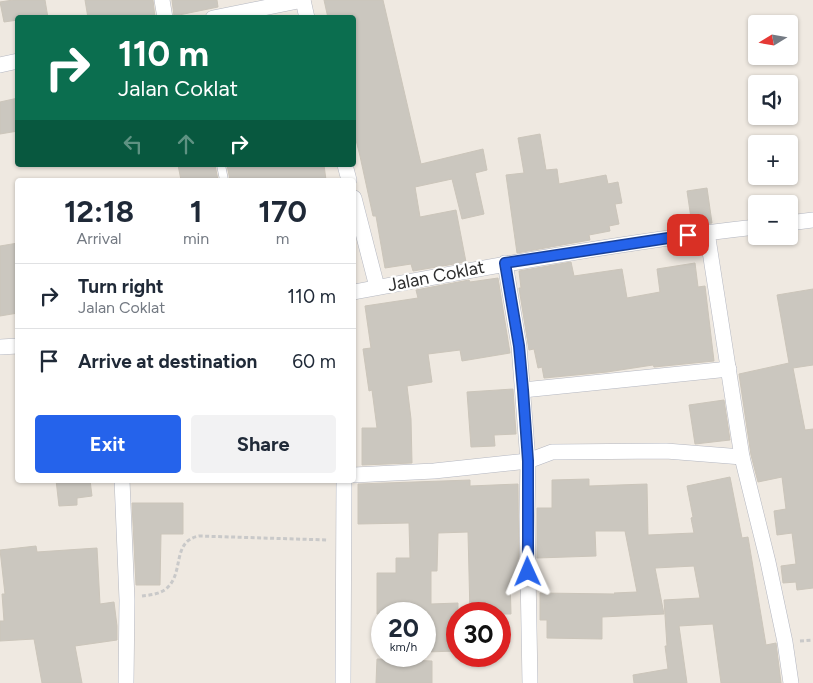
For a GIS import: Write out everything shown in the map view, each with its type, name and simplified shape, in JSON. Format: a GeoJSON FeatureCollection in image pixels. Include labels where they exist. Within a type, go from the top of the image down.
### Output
{"type":"FeatureCollection","features":[{"type":"Feature","properties":{"kind":"street"},"geometry":{"type":"LineString","coordinates":[[162,0],[164,15]]}},
{"type":"Feature","properties":{"kind":"street"},"geometry":{"type":"LineString","coordinates":[[228,15],[303,0],[306,15]]}},
{"type":"Feature","properties":{"kind":"street"},"geometry":{"type":"LineString","coordinates":[[0,65],[15,62]]}},
{"type":"Feature","properties":{"kind":"street"},"geometry":{"type":"LineString","coordinates":[[356,206],[377,287]]}},
{"type":"Feature","properties":{"kind":"street"},"geometry":{"type":"LineString","coordinates":[[798,222],[813,220]]}},
{"type":"Feature","properties":{"kind":"street","name":"Jalan Coklat"},"geometry":{"type":"LineString","coordinates":[[356,292],[505,263],[748,227]]}},
{"type":"Feature","properties":{"kind":"street"},"geometry":{"type":"LineString","coordinates":[[707,232],[742,457],[768,562],[791,683]]}},
{"type":"Feature","properties":{"kind":"street"},"geometry":{"type":"LineString","coordinates":[[505,263],[519,346],[528,461],[530,683]]}},
{"type":"Feature","properties":{"kind":"street"},"geometry":{"type":"LineString","coordinates":[[0,347],[15,346]]}},
{"type":"Feature","properties":{"kind":"street"},"geometry":{"type":"LineString","coordinates":[[523,390],[729,369]]}},
{"type":"Feature","properties":{"kind":"street"},"geometry":{"type":"LineString","coordinates":[[358,475],[434,471],[528,461],[552,452],[666,451],[742,457]]}},
{"type":"Feature","properties":{"kind":"street"},"geometry":{"type":"LineString","coordinates":[[122,483],[127,600],[126,683]]}},
{"type":"Feature","properties":{"kind":"street"},"geometry":{"type":"LineString","coordinates":[[343,683],[344,483]]}},
{"type":"Feature","properties":{"kind":"path"},"geometry":{"type":"LineString","coordinates":[[127,600],[151,595],[168,587],[175,576],[185,543],[190,538],[199,536],[344,540]]}},
{"type":"Feature","properties":{"kind":"building"},"geometry":{"type":"Polygon","coordinates":[[[45,0],[48,15],[15,15],[15,20],[4,22],[0,2],[45,0]]]}},
{"type":"Feature","properties":{"kind":"building"},"geometry":{"type":"Polygon","coordinates":[[[85,0],[153,0],[155,15],[88,15],[85,0]]]}},
{"type":"Feature","properties":{"kind":"building"},"geometry":{"type":"Polygon","coordinates":[[[172,0],[217,0],[218,7],[174,15],[172,0]]]}},
{"type":"Feature","properties":{"kind":"building"},"geometry":{"type":"Polygon","coordinates":[[[324,0],[383,0],[421,164],[483,149],[487,170],[475,173],[484,214],[462,219],[452,179],[415,187],[420,217],[456,210],[466,262],[413,271],[411,264],[385,268],[376,216],[373,216],[356,140],[356,15],[327,15],[324,0]]]}},
{"type":"Feature","properties":{"kind":"building"},"geometry":{"type":"Polygon","coordinates":[[[15,99],[15,132],[0,134],[0,102],[15,99]]]}},
{"type":"Feature","properties":{"kind":"building"},"geometry":{"type":"Polygon","coordinates":[[[540,134],[546,170],[557,169],[559,184],[606,175],[608,184],[618,182],[622,203],[615,204],[619,224],[609,226],[610,231],[589,235],[590,240],[517,253],[506,175],[524,173],[518,138],[540,134]]]}},
{"type":"Feature","properties":{"kind":"building"},"geometry":{"type":"Polygon","coordinates":[[[178,167],[215,167],[218,178],[181,178],[178,167]]]}},
{"type":"Feature","properties":{"kind":"building"},"geometry":{"type":"Polygon","coordinates":[[[227,167],[324,167],[326,178],[230,178],[227,167]]]}},
{"type":"Feature","properties":{"kind":"building"},"geometry":{"type":"Polygon","coordinates":[[[707,188],[712,223],[692,225],[687,191],[707,188]]]}},
{"type":"Feature","properties":{"kind":"building"},"geometry":{"type":"Polygon","coordinates":[[[15,244],[15,314],[0,316],[0,246],[15,244]]]}},
{"type":"Feature","properties":{"kind":"building"},"geometry":{"type":"Polygon","coordinates":[[[571,262],[574,276],[622,269],[627,298],[660,292],[657,269],[695,263],[698,287],[705,286],[714,361],[654,367],[653,365],[607,372],[544,378],[542,367],[538,368],[534,349],[529,350],[519,288],[521,288],[519,271],[571,262]]]}},
{"type":"Feature","properties":{"kind":"building"},"geometry":{"type":"Polygon","coordinates":[[[498,278],[510,353],[462,361],[460,350],[428,354],[432,382],[407,386],[411,419],[412,463],[362,465],[362,428],[377,428],[372,390],[369,391],[363,349],[371,348],[365,306],[418,298],[416,290],[469,280],[470,282],[498,278]]]}},
{"type":"Feature","properties":{"kind":"building"},"geometry":{"type":"Polygon","coordinates":[[[813,289],[813,365],[793,368],[805,430],[813,429],[813,588],[797,590],[796,582],[783,583],[781,566],[796,564],[792,533],[777,535],[774,511],[786,509],[782,477],[758,482],[751,455],[739,374],[789,363],[777,295],[813,289]]]}},
{"type":"Feature","properties":{"kind":"building"},"geometry":{"type":"Polygon","coordinates":[[[513,389],[516,434],[494,435],[495,446],[471,447],[467,392],[513,389]]]}},
{"type":"Feature","properties":{"kind":"building"},"geometry":{"type":"Polygon","coordinates":[[[724,400],[730,440],[695,444],[689,405],[724,400]]]}},
{"type":"Feature","properties":{"kind":"building"},"geometry":{"type":"Polygon","coordinates":[[[730,477],[742,538],[748,537],[766,645],[776,643],[781,683],[721,683],[713,624],[679,626],[687,683],[634,683],[633,675],[668,669],[665,646],[667,646],[664,600],[700,598],[694,566],[655,568],[664,614],[602,617],[602,639],[547,638],[547,620],[540,620],[540,593],[615,594],[637,592],[625,531],[595,531],[596,556],[537,558],[537,508],[552,508],[552,480],[589,479],[589,486],[647,484],[648,535],[694,533],[687,486],[730,477]]]}},
{"type":"Feature","properties":{"kind":"building"},"geometry":{"type":"Polygon","coordinates":[[[470,480],[470,486],[518,484],[519,578],[510,578],[511,602],[470,602],[468,532],[438,533],[437,571],[431,571],[431,602],[377,602],[377,573],[396,573],[396,558],[410,558],[409,523],[358,524],[358,484],[470,480]]]}},
{"type":"Feature","properties":{"kind":"building"},"geometry":{"type":"Polygon","coordinates":[[[56,483],[90,483],[92,496],[77,498],[77,505],[59,506],[56,483]]]}},
{"type":"Feature","properties":{"kind":"building"},"geometry":{"type":"Polygon","coordinates":[[[132,503],[183,503],[183,534],[161,534],[160,585],[136,585],[132,503]]]}},
{"type":"Feature","properties":{"kind":"building"},"geometry":{"type":"Polygon","coordinates":[[[36,546],[37,552],[97,548],[100,604],[114,602],[117,640],[75,646],[82,683],[42,683],[34,639],[0,641],[0,621],[4,621],[2,594],[5,594],[0,550],[36,546]]]}},
{"type":"Feature","properties":{"kind":"building"},"geometry":{"type":"Polygon","coordinates":[[[446,603],[446,651],[436,652],[436,604],[446,603]]]}},
{"type":"Feature","properties":{"kind":"building"},"geometry":{"type":"Polygon","coordinates":[[[377,667],[432,667],[432,683],[376,683],[377,667]]]}},
{"type":"Feature","properties":{"kind":"route"},"geometry":{"type":"LineString","coordinates":[[528,572],[528,461],[523,390],[519,346],[505,263],[688,235]]}}]}
